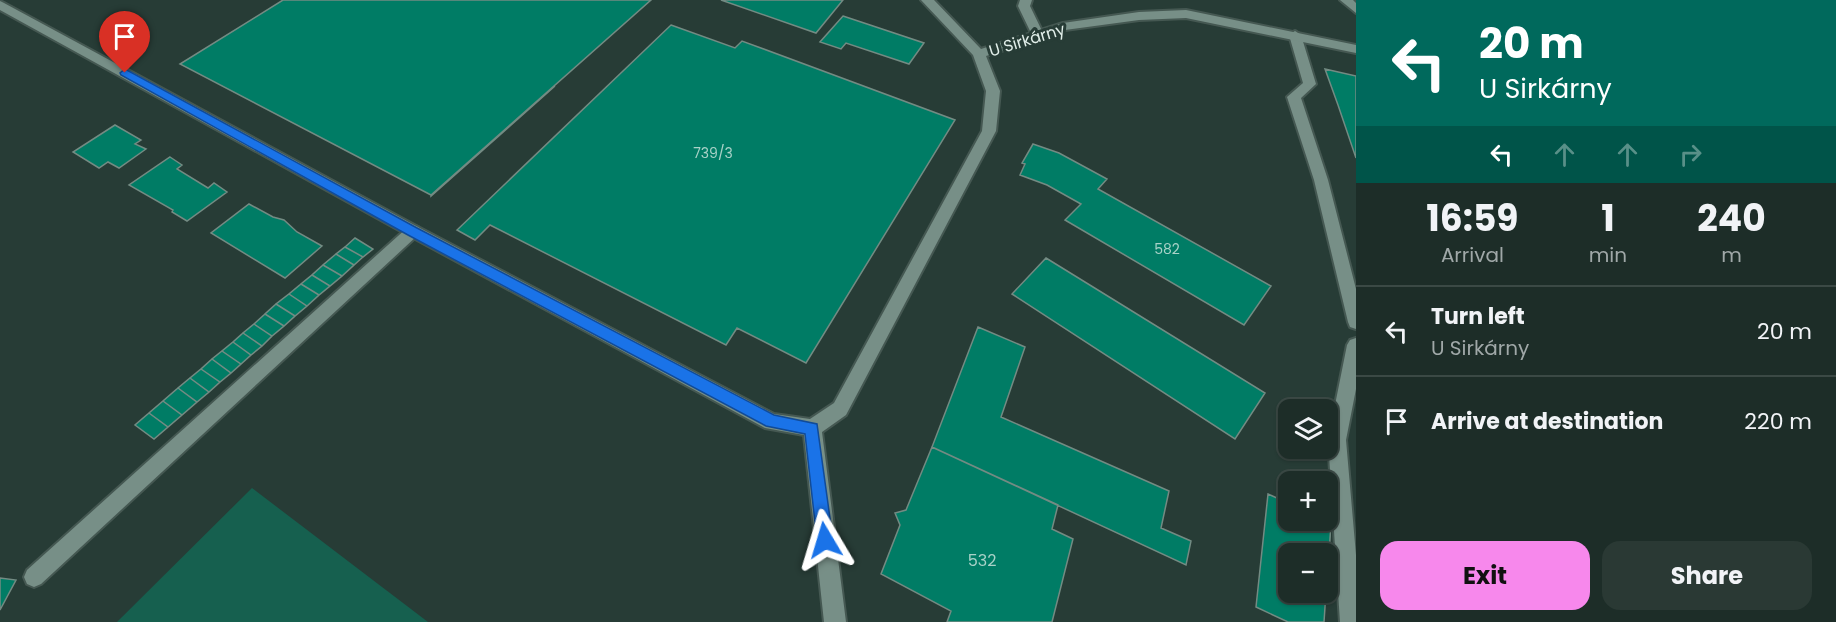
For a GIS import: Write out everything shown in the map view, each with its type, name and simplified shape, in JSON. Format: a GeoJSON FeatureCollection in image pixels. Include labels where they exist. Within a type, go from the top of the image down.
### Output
{"type":"FeatureCollection","features":[{"type":"Feature","properties":{"kind":"street"},"geometry":{"type":"LineString","coordinates":[[927,0],[979,54]]}},
{"type":"Feature","properties":{"kind":"street"},"geometry":{"type":"LineString","coordinates":[[1026,0],[1024,6],[1038,35]]}},
{"type":"Feature","properties":{"kind":"street"},"geometry":{"type":"LineString","coordinates":[[1346,0],[1356,9]]}},
{"type":"Feature","properties":{"kind":"street"},"geometry":{"type":"LineString","coordinates":[[0,5],[413,231],[771,422],[812,428],[835,622]]}},
{"type":"Feature","properties":{"kind":"street","name":"U Sirkárny"},"geometry":{"type":"LineString","coordinates":[[812,428],[840,409],[989,132],[993,91],[979,54],[1063,27],[1117,19],[1186,14],[1356,49]]}},
{"type":"Feature","properties":{"kind":"street"},"geometry":{"type":"LineString","coordinates":[[1295,35],[1310,84],[1294,97],[1321,180],[1356,322]]}},
{"type":"Feature","properties":{"kind":"street"},"geometry":{"type":"LineString","coordinates":[[34,577],[413,231]]}},
{"type":"Feature","properties":{"kind":"street"},"geometry":{"type":"LineString","coordinates":[[1351,622],[1337,440],[1356,345]]}},
{"type":"Feature","properties":{"kind":"green space"},"geometry":{"type":"Polygon","coordinates":[[[252,488],[428,622],[117,622],[252,488]]]}},
{"type":"Feature","properties":{"kind":"building"},"geometry":{"type":"Polygon","coordinates":[[[283,0],[651,0],[431,195],[180,64],[283,0]]]}},
{"type":"Feature","properties":{"kind":"building"},"geometry":{"type":"Polygon","coordinates":[[[721,0],[843,0],[816,33],[721,0]]]}},
{"type":"Feature","properties":{"kind":"building"},"geometry":{"type":"Polygon","coordinates":[[[843,16],[924,43],[909,64],[846,43],[841,49],[820,42],[843,16]]]}},
{"type":"Feature","properties":{"kind":"building"},"geometry":{"type":"Polygon","coordinates":[[[671,25],[735,48],[742,41],[955,120],[806,363],[737,328],[726,345],[490,225],[475,240],[457,230],[671,25]]]}},
{"type":"Feature","properties":{"kind":"building"},"geometry":{"type":"Polygon","coordinates":[[[1325,69],[1356,76],[1356,158],[1338,105],[1325,69]]]}},
{"type":"Feature","properties":{"kind":"building"},"geometry":{"type":"Polygon","coordinates":[[[555,86],[431,196],[431,195],[555,86]]]}},
{"type":"Feature","properties":{"kind":"building"},"geometry":{"type":"Polygon","coordinates":[[[115,125],[141,140],[135,144],[146,149],[119,168],[108,162],[99,168],[73,152],[115,125]]]}},
{"type":"Feature","properties":{"kind":"building"},"geometry":{"type":"Polygon","coordinates":[[[1033,144],[1059,153],[1107,179],[1098,189],[1271,286],[1244,325],[1065,220],[1081,204],[1047,185],[1020,175],[1025,164],[1022,163],[1033,144]]]}},
{"type":"Feature","properties":{"kind":"building"},"geometry":{"type":"Polygon","coordinates":[[[170,157],[182,165],[177,169],[208,188],[214,183],[227,192],[187,221],[172,212],[173,210],[129,185],[170,157]]]}},
{"type":"Feature","properties":{"kind":"building"},"geometry":{"type":"Polygon","coordinates":[[[249,204],[273,217],[284,220],[297,232],[322,246],[285,278],[211,233],[249,204]]]}},
{"type":"Feature","properties":{"kind":"building"},"geometry":{"type":"Polygon","coordinates":[[[355,238],[373,249],[363,257],[345,247],[355,238]]]}},
{"type":"Feature","properties":{"kind":"building"},"geometry":{"type":"Polygon","coordinates":[[[345,247],[363,257],[354,265],[336,254],[345,247]]]}},
{"type":"Feature","properties":{"kind":"building"},"geometry":{"type":"Polygon","coordinates":[[[336,254],[354,265],[342,276],[323,265],[336,254]]]}},
{"type":"Feature","properties":{"kind":"building"},"geometry":{"type":"Polygon","coordinates":[[[1046,258],[1265,393],[1235,439],[1012,294],[1046,258]]]}},
{"type":"Feature","properties":{"kind":"building"},"geometry":{"type":"Polygon","coordinates":[[[323,265],[342,276],[330,286],[312,275],[323,265]]]}},
{"type":"Feature","properties":{"kind":"building"},"geometry":{"type":"Polygon","coordinates":[[[312,275],[330,286],[319,295],[301,284],[312,275]]]}},
{"type":"Feature","properties":{"kind":"building"},"geometry":{"type":"Polygon","coordinates":[[[301,284],[319,295],[307,306],[289,294],[301,284]]]}},
{"type":"Feature","properties":{"kind":"building"},"geometry":{"type":"Polygon","coordinates":[[[289,294],[307,306],[295,316],[276,304],[289,294]]]}},
{"type":"Feature","properties":{"kind":"building"},"geometry":{"type":"Polygon","coordinates":[[[276,304],[295,316],[284,326],[265,314],[276,304]]]}},
{"type":"Feature","properties":{"kind":"building"},"geometry":{"type":"Polygon","coordinates":[[[265,314],[284,326],[272,336],[254,324],[265,314]]]}},
{"type":"Feature","properties":{"kind":"building"},"geometry":{"type":"Polygon","coordinates":[[[254,324],[272,336],[262,346],[243,333],[254,324]]]}},
{"type":"Feature","properties":{"kind":"building"},"geometry":{"type":"Polygon","coordinates":[[[978,327],[1025,347],[1001,417],[1169,491],[1161,528],[1191,541],[1186,565],[932,447],[978,327]]]}},
{"type":"Feature","properties":{"kind":"building"},"geometry":{"type":"Polygon","coordinates":[[[243,333],[262,346],[251,355],[233,342],[243,333]]]}},
{"type":"Feature","properties":{"kind":"building"},"geometry":{"type":"Polygon","coordinates":[[[233,342],[251,355],[241,364],[222,351],[233,342]]]}},
{"type":"Feature","properties":{"kind":"building"},"geometry":{"type":"Polygon","coordinates":[[[222,351],[241,364],[231,373],[212,359],[222,351]]]}},
{"type":"Feature","properties":{"kind":"building"},"geometry":{"type":"Polygon","coordinates":[[[212,359],[231,373],[220,382],[201,369],[212,359]]]}},
{"type":"Feature","properties":{"kind":"building"},"geometry":{"type":"Polygon","coordinates":[[[201,369],[220,382],[209,392],[190,378],[201,369]]]}},
{"type":"Feature","properties":{"kind":"building"},"geometry":{"type":"Polygon","coordinates":[[[190,378],[209,392],[197,402],[178,388],[190,378]]]}},
{"type":"Feature","properties":{"kind":"building"},"geometry":{"type":"Polygon","coordinates":[[[178,388],[197,402],[182,415],[163,401],[178,388]]]}},
{"type":"Feature","properties":{"kind":"building"},"geometry":{"type":"Polygon","coordinates":[[[163,401],[182,415],[168,427],[149,413],[163,401]]]}},
{"type":"Feature","properties":{"kind":"building"},"geometry":{"type":"Polygon","coordinates":[[[149,413],[168,427],[154,439],[135,425],[149,413]]]}},
{"type":"Feature","properties":{"kind":"building"},"geometry":{"type":"Polygon","coordinates":[[[932,447],[1058,505],[1052,529],[1073,539],[1052,622],[947,622],[951,611],[881,574],[900,525],[895,513],[906,510],[932,447]]]}},
{"type":"Feature","properties":{"kind":"building"},"geometry":{"type":"Polygon","coordinates":[[[1268,494],[1278,498],[1278,531],[1330,531],[1330,543],[1278,543],[1278,603],[1325,603],[1324,622],[1288,622],[1256,607],[1268,494]]]}},
{"type":"Feature","properties":{"kind":"building"},"geometry":{"type":"Polygon","coordinates":[[[0,578],[16,580],[0,610],[0,578]]]}},
{"type":"Feature","properties":{"kind":"route"},"geometry":{"type":"LineString","coordinates":[[125,73],[413,231],[771,422],[812,428],[825,540]]}}]}
